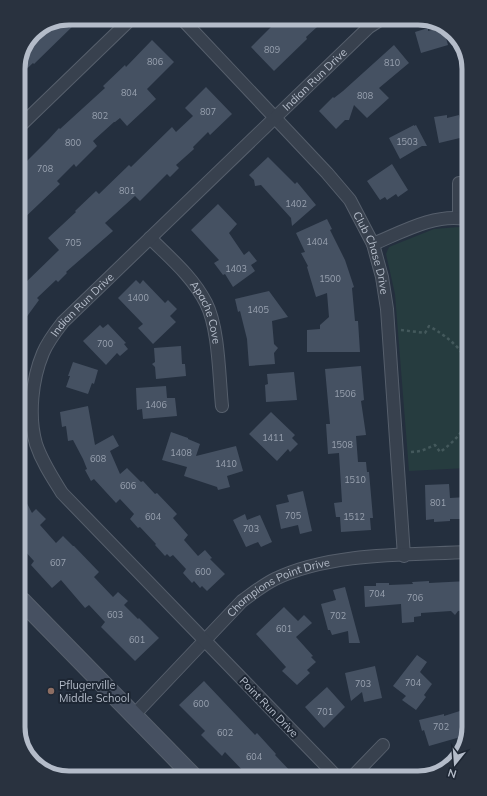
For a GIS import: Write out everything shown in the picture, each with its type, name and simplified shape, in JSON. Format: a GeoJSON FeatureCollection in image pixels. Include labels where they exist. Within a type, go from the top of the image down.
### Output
{"type":"FeatureCollection","features":[{"type":"Feature","properties":{"kind":"street"},"geometry":{"type":"LineString","coordinates":[[25,120],[125,25]]}},
{"type":"Feature","properties":{"kind":"street","name":"Club Chase Drive"},"geometry":{"type":"LineString","coordinates":[[188,25],[327,173],[350,200],[373,244],[382,277],[387,310],[404,556]]}},
{"type":"Feature","properties":{"kind":"street","name":"Indian Run Drive"},"geometry":{"type":"LineString","coordinates":[[205,640],[62,493],[45,465],[36,443],[32,413],[33,391],[37,372],[43,352],[52,336],[63,322],[372,25]]}},
{"type":"Feature","properties":{"kind":"street"},"geometry":{"type":"LineString","coordinates":[[373,244],[426,222],[462,218],[459,184]]}},
{"type":"Feature","properties":{"kind":"street","name":"Apache Cove"},"geometry":{"type":"LineString","coordinates":[[150,238],[190,279],[206,303],[214,325],[222,406]]}},
{"type":"Feature","properties":{"kind":"street","name":"Champions Point Drive"},"geometry":{"type":"LineString","coordinates":[[134,715],[242,601],[275,579],[295,571],[321,564],[354,558],[462,552]]}},
{"type":"Feature","properties":{"kind":"street"},"geometry":{"type":"LineString","coordinates":[[25,604],[188,771]]}},
{"type":"Feature","properties":{"kind":"street","name":"Point Run Drive"},"geometry":{"type":"LineString","coordinates":[[205,640],[331,771]]}},
{"type":"Feature","properties":{"kind":"street"},"geometry":{"type":"LineString","coordinates":[[358,771],[383,745]]}},
{"type":"Feature","properties":{"kind":"path"},"geometry":{"type":"LineString","coordinates":[[401,330],[425,333],[429,326],[446,336],[462,353]]}},
{"type":"Feature","properties":{"kind":"path"},"geometry":{"type":"LineString","coordinates":[[411,452],[421,451],[435,444],[440,452],[449,445],[462,431]]}},
{"type":"Feature","properties":{"kind":"green space"},"geometry":{"type":"Polygon","coordinates":[[[462,228],[462,468],[409,471],[395,294],[386,254],[389,247],[434,229],[462,228]]]}},
{"type":"Feature","properties":{"kind":"building"},"geometry":{"type":"Polygon","coordinates":[[[74,25],[34,64],[33,63],[25,70],[28,52],[32,44],[44,32],[60,26],[74,25]]]}},
{"type":"Feature","properties":{"kind":"building"},"geometry":{"type":"Polygon","coordinates":[[[273,25],[319,25],[274,71],[251,47],[273,25]]]}},
{"type":"Feature","properties":{"kind":"building"},"geometry":{"type":"Polygon","coordinates":[[[428,28],[428,31],[436,29],[443,32],[448,45],[421,53],[415,32],[428,28]]]}},
{"type":"Feature","properties":{"kind":"building"},"geometry":{"type":"Polygon","coordinates":[[[152,40],[174,62],[147,89],[156,99],[127,126],[120,118],[114,122],[93,141],[97,146],[76,167],[74,164],[57,181],[60,184],[25,217],[25,163],[59,128],[60,129],[105,88],[103,86],[125,65],[126,67],[152,40]]]}},
{"type":"Feature","properties":{"kind":"building"},"geometry":{"type":"Polygon","coordinates":[[[394,45],[409,63],[379,88],[389,98],[367,118],[354,105],[349,120],[345,120],[336,129],[319,111],[333,97],[334,98],[343,91],[394,45]]]}},
{"type":"Feature","properties":{"kind":"building"},"geometry":{"type":"Polygon","coordinates":[[[206,87],[232,114],[210,135],[208,132],[193,147],[194,149],[176,165],[179,168],[170,177],[167,174],[140,201],[135,196],[105,223],[113,231],[66,272],[67,273],[58,282],[56,280],[37,298],[39,300],[25,319],[25,283],[59,250],[48,238],[96,191],[99,194],[129,165],[131,167],[172,127],[176,132],[193,116],[185,108],[206,87]]]}},
{"type":"Feature","properties":{"kind":"building"},"geometry":{"type":"Polygon","coordinates":[[[447,115],[447,118],[459,115],[462,128],[462,137],[439,143],[434,117],[447,115]]]}},
{"type":"Feature","properties":{"kind":"building"},"geometry":{"type":"Polygon","coordinates":[[[416,125],[427,146],[422,146],[400,159],[389,138],[416,125]]]}},
{"type":"Feature","properties":{"kind":"building"},"geometry":{"type":"Polygon","coordinates":[[[268,157],[295,184],[297,182],[316,205],[292,226],[291,218],[261,185],[255,186],[254,180],[249,175],[268,157]]]}},
{"type":"Feature","properties":{"kind":"building"},"geometry":{"type":"Polygon","coordinates":[[[392,164],[408,190],[398,197],[396,194],[387,200],[385,197],[380,200],[367,181],[392,164]]]}},
{"type":"Feature","properties":{"kind":"building"},"geometry":{"type":"Polygon","coordinates":[[[218,204],[237,224],[229,233],[244,255],[249,251],[257,261],[251,265],[255,271],[233,287],[225,274],[223,275],[214,263],[219,260],[191,230],[218,204]]]}},
{"type":"Feature","properties":{"kind":"building"},"geometry":{"type":"Polygon","coordinates":[[[327,219],[332,229],[330,230],[345,260],[354,287],[352,288],[355,321],[358,321],[360,352],[307,352],[307,330],[320,329],[320,325],[329,317],[327,293],[316,297],[307,267],[308,266],[301,253],[305,252],[296,233],[327,219]]]}},
{"type":"Feature","properties":{"kind":"building"},"geometry":{"type":"Polygon","coordinates":[[[136,280],[140,284],[143,280],[165,303],[168,300],[177,309],[170,316],[176,322],[153,344],[138,328],[143,324],[118,298],[136,280]]]}},
{"type":"Feature","properties":{"kind":"building"},"geometry":{"type":"Polygon","coordinates":[[[269,291],[288,317],[272,321],[274,344],[278,348],[274,353],[275,364],[249,366],[247,339],[240,311],[238,312],[235,299],[269,291]]]}},
{"type":"Feature","properties":{"kind":"building"},"geometry":{"type":"Polygon","coordinates":[[[108,324],[126,343],[124,344],[128,349],[120,356],[117,353],[106,365],[83,341],[100,325],[103,328],[108,324]]]}},
{"type":"Feature","properties":{"kind":"building"},"geometry":{"type":"Polygon","coordinates":[[[181,346],[182,364],[185,364],[186,376],[156,379],[155,367],[152,364],[155,362],[154,348],[181,346]]]}},
{"type":"Feature","properties":{"kind":"building"},"geometry":{"type":"Polygon","coordinates":[[[73,362],[98,370],[94,384],[92,383],[88,394],[66,387],[73,362]]]}},
{"type":"Feature","properties":{"kind":"building"},"geometry":{"type":"Polygon","coordinates":[[[361,366],[364,400],[361,401],[366,435],[356,436],[358,462],[366,462],[367,472],[369,472],[373,518],[370,518],[371,530],[341,532],[340,517],[336,517],[334,503],[342,502],[339,453],[328,454],[326,424],[330,424],[325,369],[361,366]]]}},
{"type":"Feature","properties":{"kind":"building"},"geometry":{"type":"Polygon","coordinates":[[[294,372],[297,400],[266,402],[265,385],[268,384],[267,374],[294,372]]]}},
{"type":"Feature","properties":{"kind":"building"},"geometry":{"type":"Polygon","coordinates":[[[166,386],[167,398],[175,398],[177,416],[143,419],[142,409],[137,410],[136,388],[166,386]]]}},
{"type":"Feature","properties":{"kind":"building"},"geometry":{"type":"Polygon","coordinates":[[[88,406],[95,445],[113,435],[119,446],[110,451],[120,474],[127,468],[141,482],[143,481],[155,494],[157,493],[177,514],[173,518],[188,535],[184,540],[198,556],[205,550],[212,558],[210,559],[225,574],[207,591],[202,586],[200,588],[194,581],[192,583],[183,573],[186,569],[173,555],[170,557],[167,554],[165,556],[140,527],[138,528],[130,519],[134,514],[120,499],[116,503],[94,479],[91,481],[85,470],[87,469],[83,459],[73,440],[68,441],[66,426],[62,427],[60,412],[88,406]]]}},
{"type":"Feature","properties":{"kind":"building"},"geometry":{"type":"Polygon","coordinates":[[[271,412],[295,435],[292,438],[298,444],[290,452],[288,449],[277,461],[249,434],[271,412]]]}},
{"type":"Feature","properties":{"kind":"building"},"geometry":{"type":"Polygon","coordinates":[[[171,432],[200,444],[196,456],[236,446],[243,471],[227,476],[230,487],[218,490],[217,487],[184,476],[187,467],[162,460],[171,432]]]}},
{"type":"Feature","properties":{"kind":"building"},"geometry":{"type":"Polygon","coordinates":[[[449,484],[450,498],[462,497],[462,519],[450,519],[450,521],[434,522],[434,519],[426,520],[425,485],[449,484]]]}},
{"type":"Feature","properties":{"kind":"building"},"geometry":{"type":"Polygon","coordinates":[[[303,491],[312,531],[300,534],[298,525],[281,529],[276,505],[289,502],[287,495],[303,491]]]}},
{"type":"Feature","properties":{"kind":"building"},"geometry":{"type":"Polygon","coordinates":[[[25,500],[32,513],[36,509],[46,519],[40,525],[56,543],[63,536],[74,546],[99,572],[94,577],[113,597],[118,592],[128,601],[124,605],[159,638],[135,661],[101,627],[105,622],[89,605],[85,608],[61,580],[52,588],[31,565],[34,561],[25,551],[25,500]]]}},
{"type":"Feature","properties":{"kind":"building"},"geometry":{"type":"Polygon","coordinates":[[[245,514],[247,520],[260,515],[272,542],[261,547],[258,542],[246,547],[233,520],[245,514]]]}},
{"type":"Feature","properties":{"kind":"building"},"geometry":{"type":"Polygon","coordinates":[[[429,581],[429,583],[462,581],[462,611],[458,611],[455,615],[451,611],[421,613],[421,616],[414,617],[414,622],[402,623],[401,604],[365,607],[364,586],[376,586],[376,583],[389,583],[389,585],[413,584],[412,582],[429,581]]]}},
{"type":"Feature","properties":{"kind":"building"},"geometry":{"type":"Polygon","coordinates":[[[345,587],[360,643],[349,643],[348,631],[332,635],[330,630],[328,630],[321,604],[336,600],[333,590],[345,587]]]}},
{"type":"Feature","properties":{"kind":"building"},"geometry":{"type":"Polygon","coordinates":[[[284,607],[298,621],[304,615],[312,623],[296,637],[313,656],[311,657],[316,662],[307,670],[310,673],[297,685],[282,671],[286,667],[256,634],[284,607]]]}},
{"type":"Feature","properties":{"kind":"building"},"geometry":{"type":"Polygon","coordinates":[[[417,655],[427,662],[420,672],[432,684],[424,695],[426,697],[416,710],[402,700],[406,696],[393,686],[417,655]]]}},
{"type":"Feature","properties":{"kind":"building"},"geometry":{"type":"Polygon","coordinates":[[[375,666],[382,698],[364,702],[362,692],[351,701],[345,673],[375,666]]]}},
{"type":"Feature","properties":{"kind":"building"},"geometry":{"type":"Polygon","coordinates":[[[204,681],[255,735],[257,733],[290,771],[243,771],[225,752],[222,756],[201,735],[205,731],[179,705],[204,681]]]}},
{"type":"Feature","properties":{"kind":"building"},"geometry":{"type":"Polygon","coordinates":[[[327,687],[345,707],[324,728],[305,707],[327,687]]]}},
{"type":"Feature","properties":{"kind":"building"},"geometry":{"type":"Polygon","coordinates":[[[462,710],[462,722],[460,723],[462,730],[461,737],[429,746],[419,720],[444,714],[444,716],[462,710]]]}},
{"type":"Feature","properties":{"kind":"place","name":"Pflugerville Middle School"},"geometry":{"type":"Point","coordinates":[51,691]}}]}
